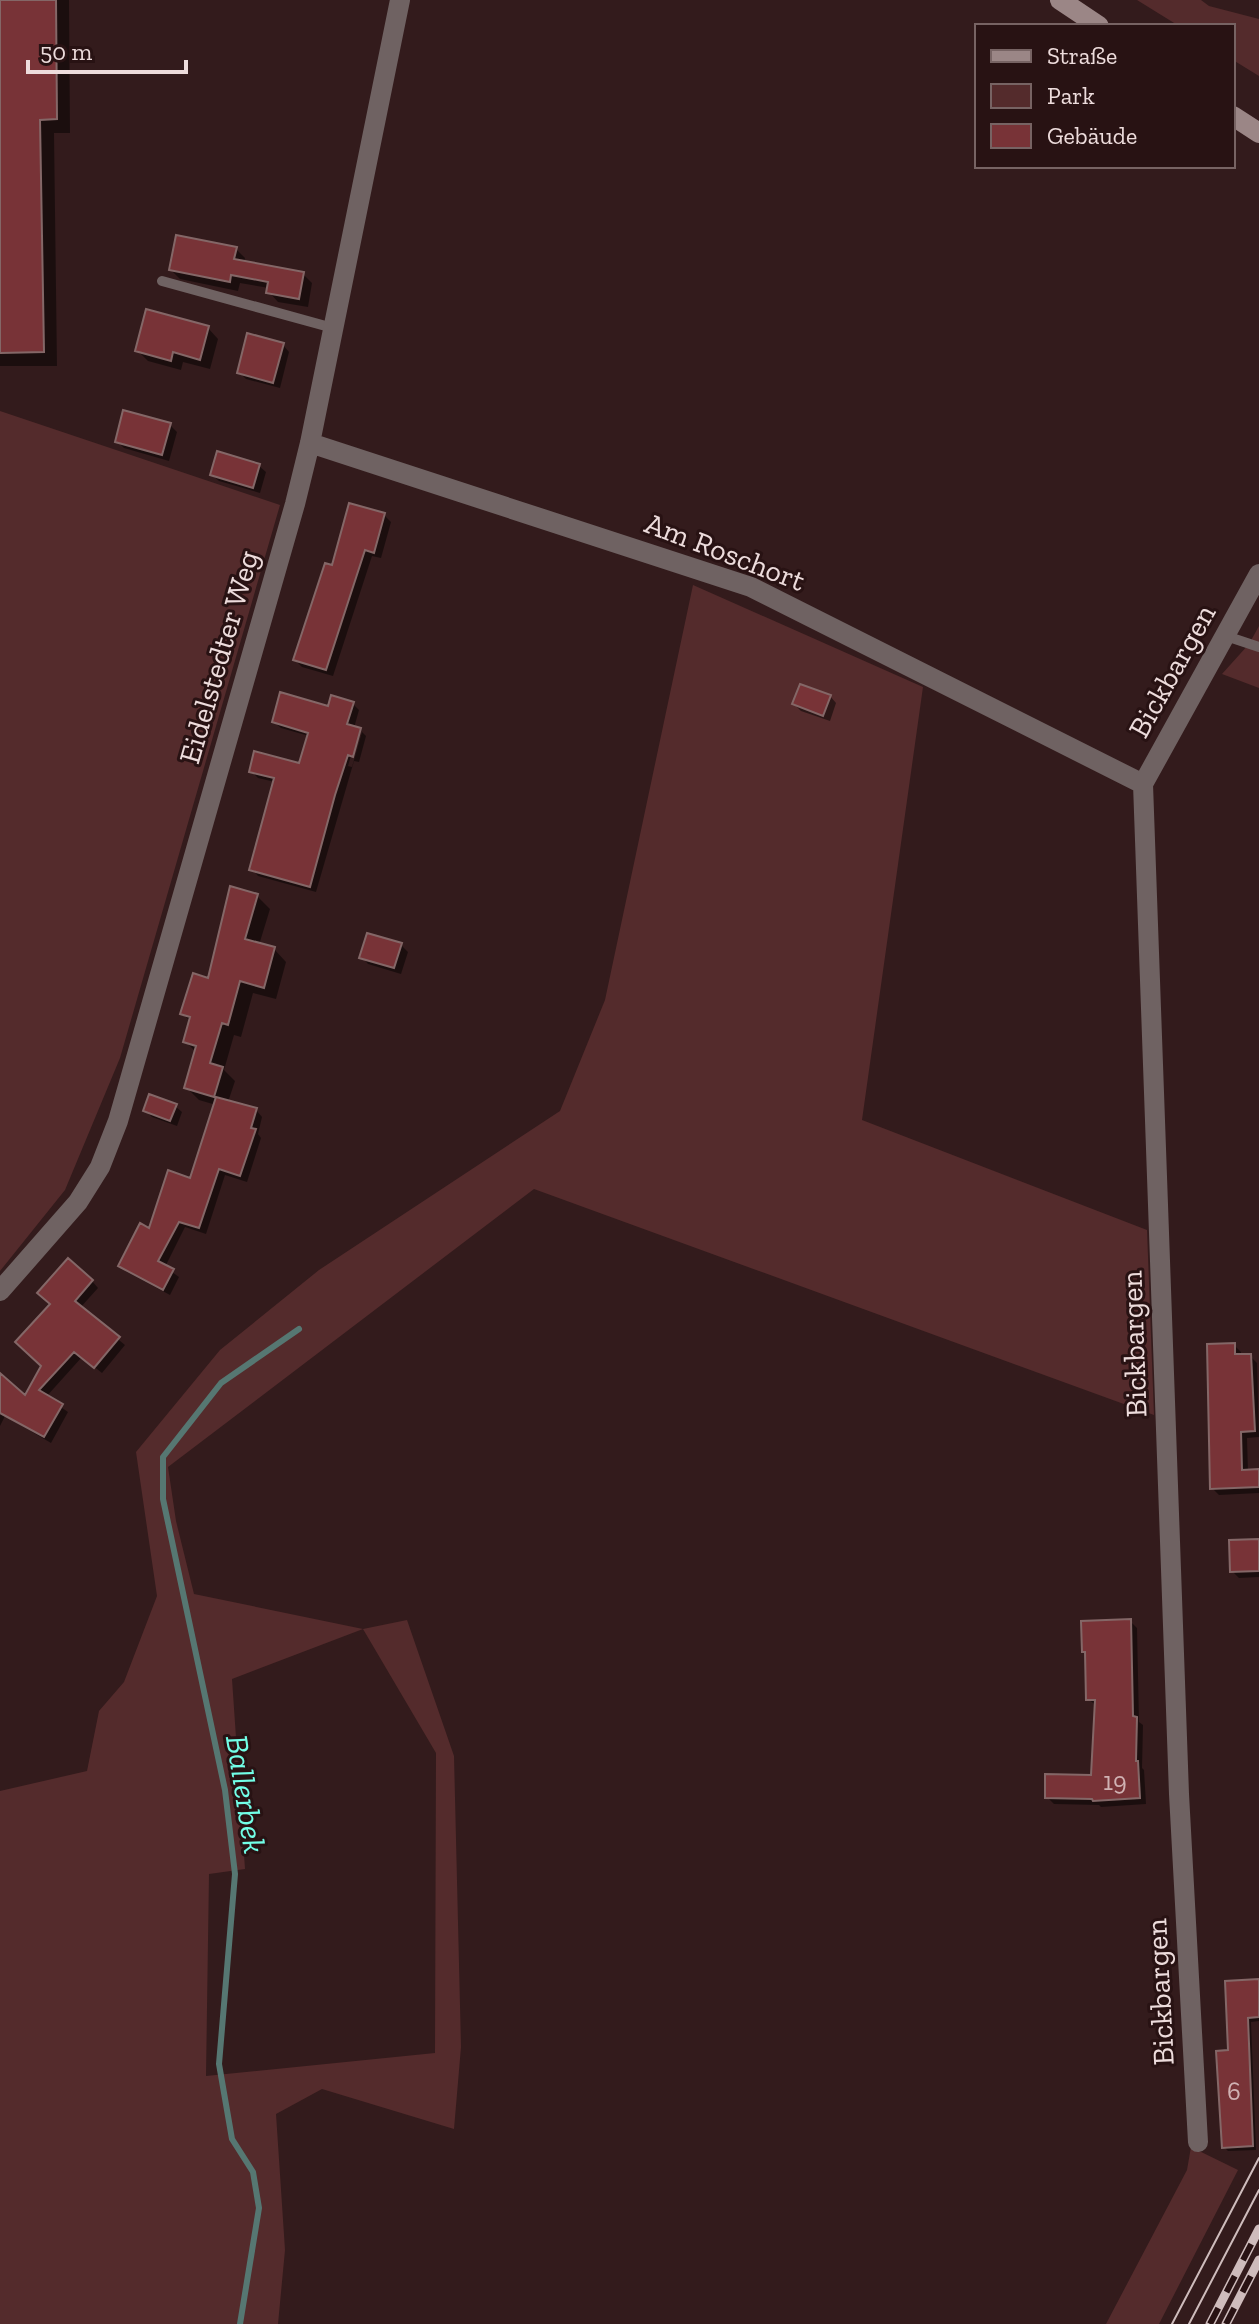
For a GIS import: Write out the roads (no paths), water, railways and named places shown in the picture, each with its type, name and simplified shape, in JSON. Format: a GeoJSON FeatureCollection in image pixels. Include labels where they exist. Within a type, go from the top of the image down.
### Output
{"type":"FeatureCollection","features":[{"type":"Feature","properties":{"kind":"street","name":"Eidelstedter Weg"},"geometry":{"type":"LineString","coordinates":[[0,1291],[78,1202],[100,1167],[118,1121],[295,504],[400,0]]}},
{"type":"Feature","properties":{"kind":"street"},"geometry":{"type":"LineString","coordinates":[[1060,0],[1096,24]]}},
{"type":"Feature","properties":{"kind":"street"},"geometry":{"type":"LineString","coordinates":[[1235,117],[1259,133]]}},
{"type":"Feature","properties":{"kind":"street","name":"Am Roschort"},"geometry":{"type":"LineString","coordinates":[[310,443],[751,587],[1143,784]]}},
{"type":"Feature","properties":{"kind":"street","name":"Bickbargen"},"geometry":{"type":"LineString","coordinates":[[1198,2142],[1179,1794],[1143,784],[1259,574]]}},
{"type":"Feature","properties":{"kind":"lane"},"geometry":{"type":"LineString","coordinates":[[162,281],[333,328]]}},
{"type":"Feature","properties":{"kind":"lane"},"geometry":{"type":"LineString","coordinates":[[1226,636],[1259,647]]}},
{"type":"Feature","properties":{"kind":"waterway","name":"Ballerbek"},"geometry":{"type":"LineString","coordinates":[[240,2324],[259,2208],[253,2172],[232,2139],[219,2064],[235,1874],[225,1790],[163,1499],[163,1457],[221,1383],[299,1329]]}},
{"type":"Feature","properties":{"kind":"tram line"},"geometry":{"type":"LineString","coordinates":[[1172,2324],[1259,2158]]}},
{"type":"Feature","properties":{"kind":"tram line"},"geometry":{"type":"LineString","coordinates":[[1189,2324],[1259,2190]]}},
{"type":"Feature","properties":{"kind":"railway"},"geometry":{"type":"LineString","coordinates":[[1210,2324],[1259,2229]]}},
{"type":"Feature","properties":{"kind":"railway"},"geometry":{"type":"LineString","coordinates":[[1226,2324],[1259,2260]]}}]}
